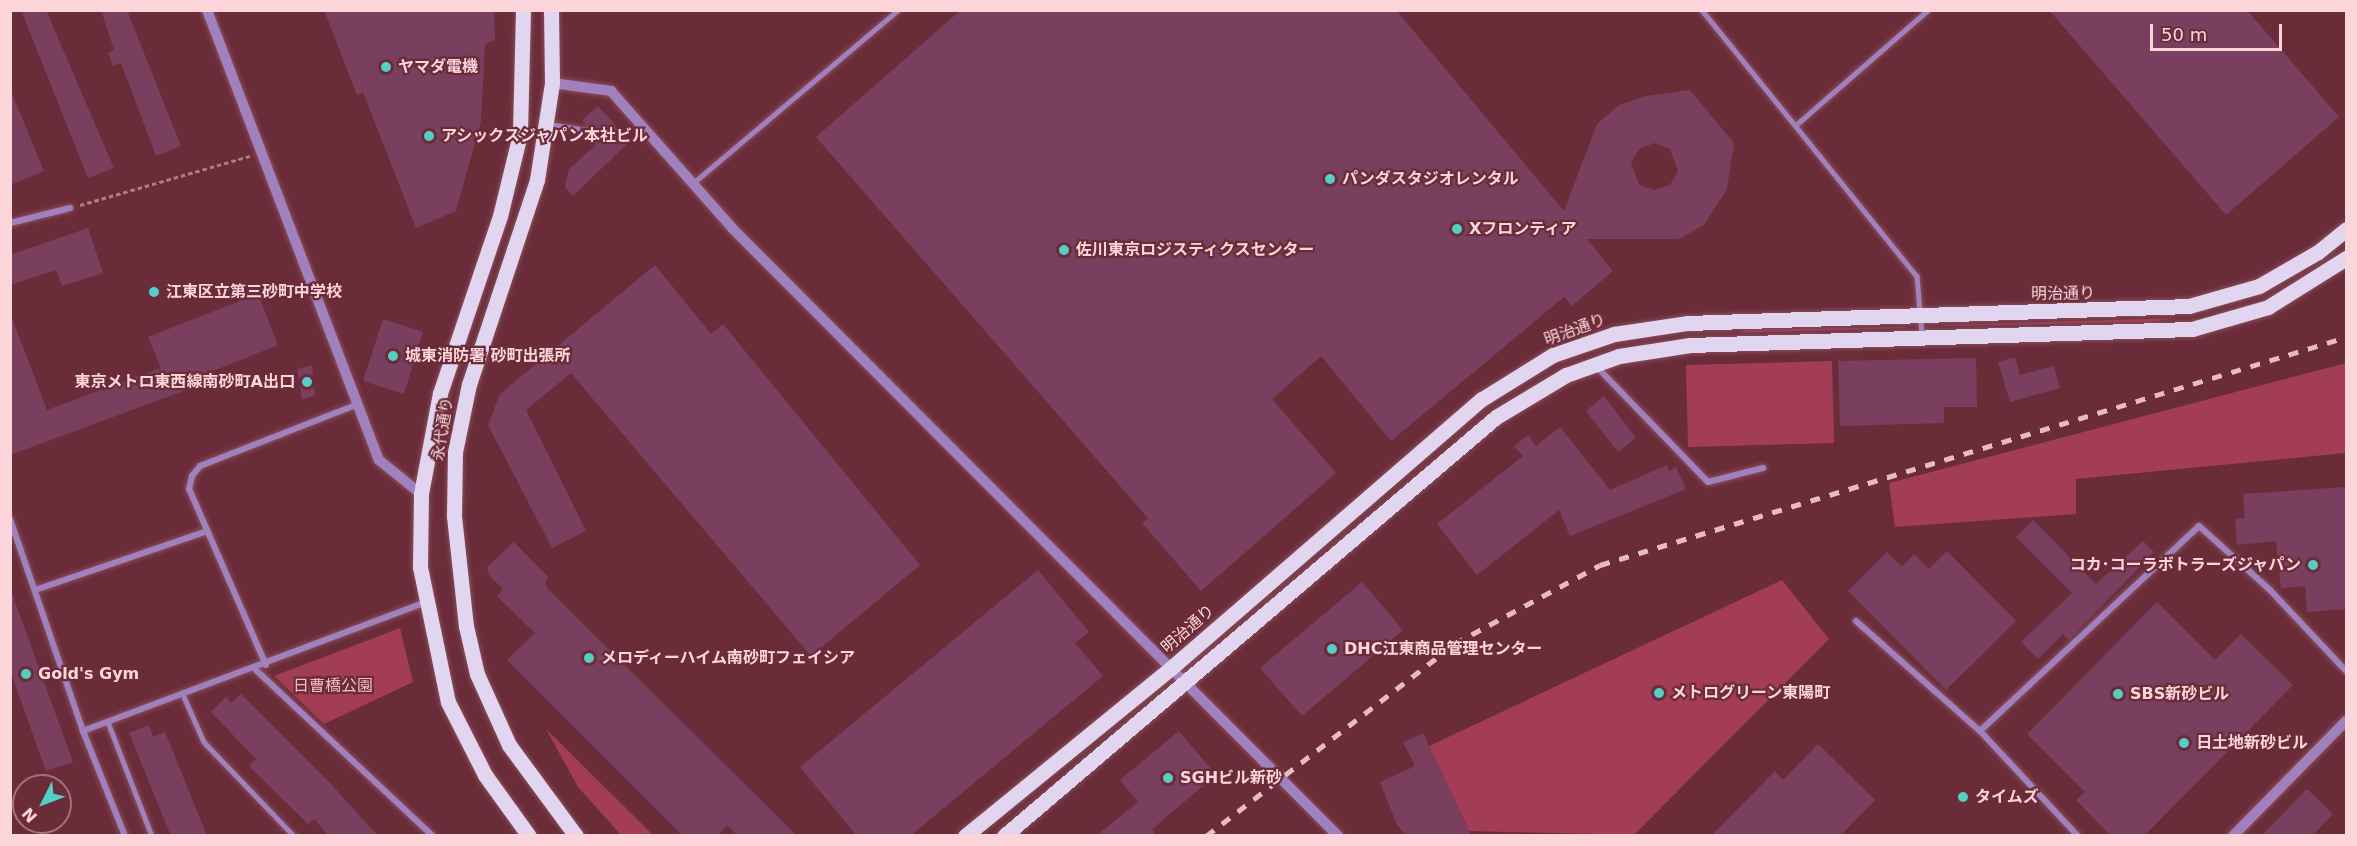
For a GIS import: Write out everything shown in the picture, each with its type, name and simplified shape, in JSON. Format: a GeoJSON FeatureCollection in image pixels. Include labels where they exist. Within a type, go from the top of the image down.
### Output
{"type":"FeatureCollection","features":[{"type":"Feature","properties":{"kind":"main road","name":"永代通り"},"geometry":{"type":"LineString","coordinates":[[523,10],[525,84],[512,174],[440,393],[421,494],[424,603],[459,728],[529,836]]}},
{"type":"Feature","properties":{"kind":"main road","name":"永代通り"},"geometry":{"type":"LineString","coordinates":[[551,10],[552,83],[547,124],[525,224],[459,423],[454,516],[459,582],[477,674],[509,745],[576,836]]}},
{"type":"Feature","properties":{"kind":"main road","name":"明治通り"},"geometry":{"type":"LineString","coordinates":[[965,836],[1171,668],[1473,406],[1553,355],[1646,327],[2188,306],[2259,286],[2309,258],[2346,228]]}},
{"type":"Feature","properties":{"kind":"main road"},"geometry":{"type":"LineString","coordinates":[[1004,836],[1496,417],[1539,389],[1594,364],[1690,345],[1923,340],[2192,329],[2268,307],[2346,258]]}},
{"type":"Feature","properties":{"kind":"street"},"geometry":{"type":"LineString","coordinates":[[207,10],[383,467],[421,494]]}},
{"type":"Feature","properties":{"kind":"street"},"geometry":{"type":"LineString","coordinates":[[552,83],[611,91],[692,184],[1338,836]]}},
{"type":"Feature","properties":{"kind":"street"},"geometry":{"type":"LineString","coordinates":[[10,224],[70,208]]}},
{"type":"Feature","properties":{"kind":"street"},"geometry":{"type":"LineString","coordinates":[[1594,364],[1708,482],[1763,468]]}},
{"type":"Feature","properties":{"kind":"street"},"geometry":{"type":"LineString","coordinates":[[266,665],[189,489],[200,466],[358,404]]}},
{"type":"Feature","properties":{"kind":"street"},"geometry":{"type":"LineString","coordinates":[[10,519],[83,731],[125,836]]}},
{"type":"Feature","properties":{"kind":"street"},"geometry":{"type":"LineString","coordinates":[[1980,731],[2199,526],[2270,590],[2346,671]]}},
{"type":"Feature","properties":{"kind":"street"},"geometry":{"type":"LineString","coordinates":[[35,590],[207,531]]}},
{"type":"Feature","properties":{"kind":"street"},"geometry":{"type":"LineString","coordinates":[[83,731],[256,670],[424,603]]}},
{"type":"Feature","properties":{"kind":"street"},"geometry":{"type":"LineString","coordinates":[[1856,621],[1980,731],[2078,836]]}},
{"type":"Feature","properties":{"kind":"street"},"geometry":{"type":"LineString","coordinates":[[256,670],[432,836]]}},
{"type":"Feature","properties":{"kind":"street"},"geometry":{"type":"LineString","coordinates":[[2233,836],[2346,722]]}},
{"type":"Feature","properties":{"kind":"lane"},"geometry":{"type":"LineString","coordinates":[[692,184],[898,10]]}},
{"type":"Feature","properties":{"kind":"lane"},"geometry":{"type":"LineString","coordinates":[[1702,10],[1917,276],[1923,340]]}},
{"type":"Feature","properties":{"kind":"lane"},"geometry":{"type":"LineString","coordinates":[[1796,124],[1928,10]]}},
{"type":"Feature","properties":{"kind":"lane"},"geometry":{"type":"LineString","coordinates":[[547,124],[586,130],[595,140]]}},
{"type":"Feature","properties":{"kind":"lane"},"geometry":{"type":"LineString","coordinates":[[184,696],[204,742],[294,836]]}},
{"type":"Feature","properties":{"kind":"lane"},"geometry":{"type":"LineString","coordinates":[[108,722],[152,836]]}},
{"type":"Feature","properties":{"kind":"path"},"geometry":{"type":"LineString","coordinates":[[70,208],[252,155]]}},
{"type":"Feature","properties":{"kind":"green space"},"geometry":{"type":"Polygon","coordinates":[[[2175,318],[2152,322],[1944,326],[1945,325],[2175,318]]]}},
{"type":"Feature","properties":{"kind":"green space"},"geometry":{"type":"Polygon","coordinates":[[[1905,327],[1903,328],[1743,333],[1743,330],[1905,327]]]}},
{"type":"Feature","properties":{"kind":"green space"},"geometry":{"type":"Polygon","coordinates":[[[1832,361],[1834,443],[1688,447],[1686,365],[1832,361]]]}},
{"type":"Feature","properties":{"kind":"green space"},"geometry":{"type":"Polygon","coordinates":[[[2346,363],[2346,453],[2076,479],[2076,514],[1895,527],[1889,483],[2346,363]]]}},
{"type":"Feature","properties":{"kind":"green space","name":"メトログリーン東陽町"},"geometry":{"type":"Polygon","coordinates":[[[1782,580],[1829,639],[1634,835],[1469,831],[1429,746],[1782,580]]]}},
{"type":"Feature","properties":{"kind":"green space","name":"日曹橋公園"},"geometry":{"type":"Polygon","coordinates":[[[400,628],[413,682],[324,724],[274,676],[400,628]]]}},
{"type":"Feature","properties":{"kind":"green space"},"geometry":{"type":"Polygon","coordinates":[[[546,729],[653,835],[621,835],[578,787],[546,729]]]}},
{"type":"Feature","properties":{"kind":"building"},"geometry":{"type":"Polygon","coordinates":[[[21,10],[46,10],[114,168],[88,178],[21,10]]]}},
{"type":"Feature","properties":{"kind":"building"},"geometry":{"type":"Polygon","coordinates":[[[101,10],[127,10],[181,146],[156,156],[121,63],[113,66],[108,53],[114,50],[101,10]]]}},
{"type":"Feature","properties":{"kind":"building"},"geometry":{"type":"Polygon","coordinates":[[[324,10],[494,10],[495,40],[485,44],[481,121],[456,211],[416,228],[363,92],[357,95],[324,10]]]}},
{"type":"Feature","properties":{"kind":"building"},"geometry":{"type":"Polygon","coordinates":[[[961,10],[1396,10],[1564,211],[1597,124],[1619,105],[1646,96],[1690,90],[1734,143],[1727,189],[1704,225],[1679,239],[1587,239],[1613,271],[1572,306],[1564,297],[1391,441],[1321,356],[1272,399],[1336,473],[1201,591],[1142,523],[1148,518],[816,137],[961,10]],[[1654,143],[1639,149],[1631,163],[1639,185],[1654,190],[1670,185],[1678,171],[1670,149],[1654,143]]]}},
{"type":"Feature","properties":{"kind":"building"},"geometry":{"type":"Polygon","coordinates":[[[2049,10],[2247,10],[2339,117],[2226,215],[2049,10]]]}},
{"type":"Feature","properties":{"kind":"building"},"geometry":{"type":"Polygon","coordinates":[[[10,89],[44,171],[10,185],[10,89]]]}},
{"type":"Feature","properties":{"kind":"building"},"geometry":{"type":"Polygon","coordinates":[[[598,106],[630,141],[573,196],[565,187],[569,169],[600,141],[582,120],[598,106]]]}},
{"type":"Feature","properties":{"kind":"building"},"geometry":{"type":"Polygon","coordinates":[[[88,228],[103,273],[62,286],[56,270],[10,285],[10,255],[88,228]]]}},
{"type":"Feature","properties":{"kind":"building"},"geometry":{"type":"Polygon","coordinates":[[[655,265],[711,334],[723,324],[920,565],[811,656],[571,373],[526,410],[586,531],[552,548],[488,425],[500,394],[655,265]]]}},
{"type":"Feature","properties":{"kind":"building"},"geometry":{"type":"Polygon","coordinates":[[[258,294],[278,345],[183,383],[186,390],[10,455],[10,313],[47,410],[161,368],[148,337],[258,294]]]}},
{"type":"Feature","properties":{"kind":"building","name":"城東消防署 砂町出張所"},"geometry":{"type":"Polygon","coordinates":[[[383,319],[423,332],[404,394],[363,381],[383,319]]]}},
{"type":"Feature","properties":{"kind":"building"},"geometry":{"type":"Polygon","coordinates":[[[2015,357],[2020,375],[2054,366],[2060,388],[2010,402],[1998,362],[2015,357]]]}},
{"type":"Feature","properties":{"kind":"building"},"geometry":{"type":"Polygon","coordinates":[[[1976,358],[1977,407],[1944,407],[1944,423],[1840,426],[1838,361],[1976,358]]]}},
{"type":"Feature","properties":{"kind":"building","name":"東京メトロ東西線南砂町A出口"},"geometry":{"type":"Polygon","coordinates":[[[312,365],[315,396],[302,399],[297,369],[312,365]]]}},
{"type":"Feature","properties":{"kind":"building"},"geometry":{"type":"Polygon","coordinates":[[[1604,396],[1636,438],[1618,452],[1586,411],[1604,396]]]}},
{"type":"Feature","properties":{"kind":"building"},"geometry":{"type":"Polygon","coordinates":[[[1560,427],[1610,490],[1667,465],[1669,471],[1676,467],[1686,489],[1570,536],[1559,510],[1477,575],[1437,524],[1523,456],[1514,446],[1528,435],[1536,446],[1560,427]]]}},
{"type":"Feature","properties":{"kind":"building","name":"コカ･コーラボトラーズジャパン"},"geometry":{"type":"Polygon","coordinates":[[[2346,487],[2346,609],[2307,612],[2305,586],[2281,588],[2276,541],[2237,545],[2235,519],[2245,518],[2243,494],[2346,487]]]}},
{"type":"Feature","properties":{"kind":"building"},"geometry":{"type":"Polygon","coordinates":[[[2033,520],[2096,584],[2143,541],[2154,552],[2069,640],[2063,634],[2038,659],[2021,642],[2072,593],[2016,537],[2033,520]]]}},
{"type":"Feature","properties":{"kind":"building","name":"メロディーハイム南砂町フェイシア"},"geometry":{"type":"Polygon","coordinates":[[[514,542],[548,577],[545,586],[797,836],[738,836],[727,825],[717,836],[683,836],[507,660],[535,633],[497,596],[503,589],[489,575],[487,567],[514,542]]]}},
{"type":"Feature","properties":{"kind":"building"},"geometry":{"type":"Polygon","coordinates":[[[1947,551],[2016,621],[1946,690],[1848,591],[1887,552],[1902,567],[1914,554],[1929,569],[1947,551]]]}},
{"type":"Feature","properties":{"kind":"building"},"geometry":{"type":"Polygon","coordinates":[[[1038,570],[1089,632],[1075,643],[1103,676],[910,836],[857,836],[800,767],[1038,570]]]}},
{"type":"Feature","properties":{"kind":"building","name":"DHC江東商品管理センター"},"geometry":{"type":"Polygon","coordinates":[[[1362,582],[1403,630],[1302,716],[1260,668],[1362,582]]]}},
{"type":"Feature","properties":{"kind":"building"},"geometry":{"type":"Polygon","coordinates":[[[10,588],[73,762],[46,771],[10,670],[10,588]]]}},
{"type":"Feature","properties":{"kind":"building"},"geometry":{"type":"Polygon","coordinates":[[[2157,602],[2215,660],[2241,634],[2293,685],[2144,836],[2111,836],[2076,800],[2085,792],[2027,734],[2157,602]]]}},
{"type":"Feature","properties":{"kind":"building"},"geometry":{"type":"Polygon","coordinates":[[[241,694],[329,782],[378,836],[329,836],[314,819],[308,824],[249,766],[256,759],[211,712],[226,697],[231,703],[241,694]]]}},
{"type":"Feature","properties":{"kind":"building"},"geometry":{"type":"Polygon","coordinates":[[[149,725],[153,737],[165,732],[207,836],[171,836],[129,733],[149,725]]]}},
{"type":"Feature","properties":{"kind":"building","name":"SGHビル新砂"},"geometry":{"type":"Polygon","coordinates":[[[1179,731],[1216,775],[1152,829],[1156,836],[1096,836],[1138,802],[1120,780],[1179,731]]]}},
{"type":"Feature","properties":{"kind":"building"},"geometry":{"type":"Polygon","coordinates":[[[1423,733],[1471,836],[1407,836],[1397,825],[1380,782],[1415,766],[1403,742],[1423,733]]]}},
{"type":"Feature","properties":{"kind":"building"},"geometry":{"type":"Polygon","coordinates":[[[1818,744],[1875,800],[1840,836],[1711,836],[1775,771],[1783,780],[1818,744]]]}},
{"type":"Feature","properties":{"kind":"building"},"geometry":{"type":"Polygon","coordinates":[[[2307,789],[2333,814],[2312,836],[2261,836],[2307,789]]]}},
{"type":"Feature","properties":{"kind":"railway"},"geometry":{"type":"LineString","coordinates":[[1206,836],[1454,644],[1600,565],[2346,337]]}},
{"type":"Feature","properties":{"kind":"place","name":"ヤマダ電機"},"geometry":{"type":"Point","coordinates":[386,67]}},
{"type":"Feature","properties":{"kind":"place","name":"アシックスジャパン本社ビル"},"geometry":{"type":"Point","coordinates":[429,136]}},
{"type":"Feature","properties":{"kind":"place","name":"パンダスタジオレンタル"},"geometry":{"type":"Point","coordinates":[1330,179]}},
{"type":"Feature","properties":{"kind":"place","name":"Xフロンティア"},"geometry":{"type":"Point","coordinates":[1457,229]}},
{"type":"Feature","properties":{"kind":"place","name":"佐川東京ロジスティクスセンター"},"geometry":{"type":"Point","coordinates":[1064,250]}},
{"type":"Feature","properties":{"kind":"place","name":"江東区立第三砂町中学校"},"geometry":{"type":"Point","coordinates":[154,292]}},
{"type":"Feature","properties":{"kind":"place","name":"城東消防署 砂町出張所"},"geometry":{"type":"Point","coordinates":[393,356]}},
{"type":"Feature","properties":{"kind":"place","name":"東京メトロ東西線南砂町A出口"},"geometry":{"type":"Point","coordinates":[307,382]}},
{"type":"Feature","properties":{"kind":"place","name":"コカ･コーラボトラーズジャパン"},"geometry":{"type":"Point","coordinates":[2313,565]}},
{"type":"Feature","properties":{"kind":"place","name":"DHC江東商品管理センター"},"geometry":{"type":"Point","coordinates":[1332,649]}},
{"type":"Feature","properties":{"kind":"place","name":"メロディーハイム南砂町フェイシア"},"geometry":{"type":"Point","coordinates":[589,658]}},
{"type":"Feature","properties":{"kind":"place","name":"Gold's Gym"},"geometry":{"type":"Point","coordinates":[26,674]}},
{"type":"Feature","properties":{"kind":"place","name":"メトログリーン東陽町"},"geometry":{"type":"Point","coordinates":[1659,693]}},
{"type":"Feature","properties":{"kind":"place","name":"SBS新砂ビル"},"geometry":{"type":"Point","coordinates":[2118,694]}},
{"type":"Feature","properties":{"kind":"place","name":"日土地新砂ビル"},"geometry":{"type":"Point","coordinates":[2184,743]}},
{"type":"Feature","properties":{"kind":"place","name":"SGHビル新砂"},"geometry":{"type":"Point","coordinates":[1168,778]}},
{"type":"Feature","properties":{"kind":"place","name":"タイムズ"},"geometry":{"type":"Point","coordinates":[1963,797]}}]}
